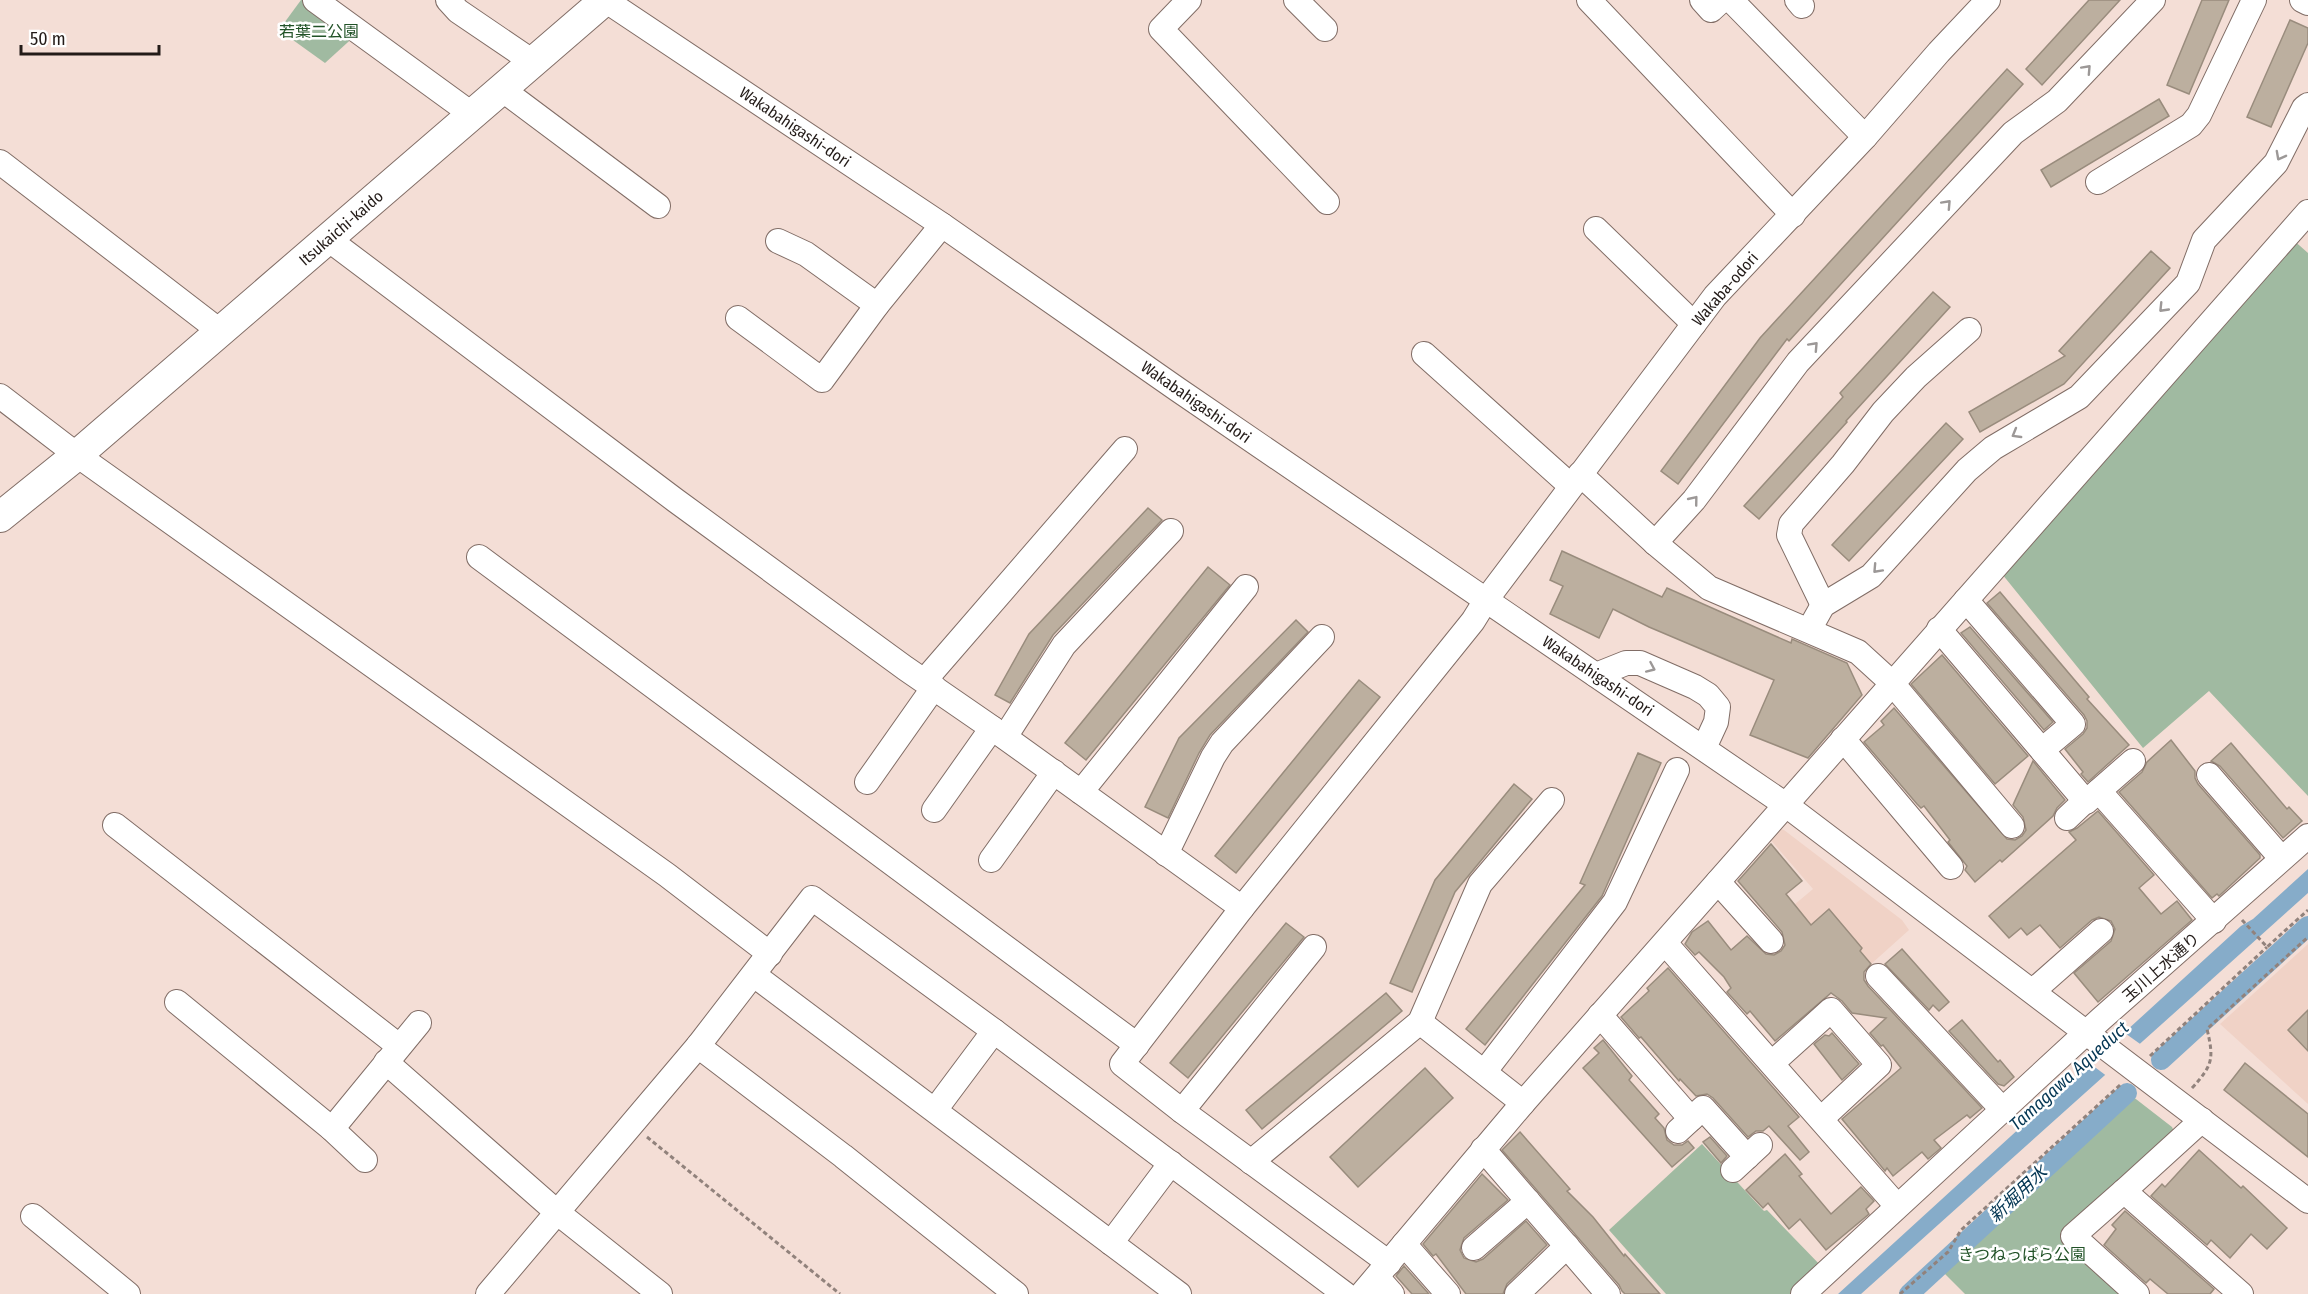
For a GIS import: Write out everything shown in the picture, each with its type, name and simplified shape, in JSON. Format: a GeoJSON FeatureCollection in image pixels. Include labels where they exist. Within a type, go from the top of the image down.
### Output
{"type":"FeatureCollection","features":[{"type":"Feature","properties":{"kind":"main road","name":"Itsukaichi-kaido"},"geometry":{"type":"LineString","coordinates":[[0,517],[77,455],[221,332],[605,0]]}},
{"type":"Feature","properties":{"kind":"street"},"geometry":{"type":"LineString","coordinates":[[315,0],[473,115]]}},
{"type":"Feature","properties":{"kind":"street"},"geometry":{"type":"LineString","coordinates":[[448,0],[458,12],[533,62]]}},
{"type":"Feature","properties":{"kind":"street","name":"Wakabahigashi-dori"},"geometry":{"type":"LineString","coordinates":[[605,0],[942,225],[1786,805],[2308,1201]]}},
{"type":"Feature","properties":{"kind":"street"},"geometry":{"type":"LineString","coordinates":[[1189,0],[1161,29],[1327,202]]}},
{"type":"Feature","properties":{"kind":"street"},"geometry":{"type":"LineString","coordinates":[[1296,0],[1325,29]]}},
{"type":"Feature","properties":{"kind":"street"},"geometry":{"type":"LineString","coordinates":[[1589,0],[1793,215]]}},
{"type":"Feature","properties":{"kind":"street"},"geometry":{"type":"LineString","coordinates":[[1702,0],[1711,10],[1730,0],[1865,137]]}},
{"type":"Feature","properties":{"kind":"street","name":"Wakaba-odori"},"geometry":{"type":"LineString","coordinates":[[1182,1111],[1122,1064],[1242,908],[1473,621],[1575,480],[1715,296],[1865,137],[1988,0]]}},
{"type":"Feature","properties":{"kind":"street"},"geometry":{"type":"LineString","coordinates":[[1655,543],[1694,500],[1798,363],[2013,133],[2057,102],[2152,0]]}},
{"type":"Feature","properties":{"kind":"street"},"geometry":{"type":"LineString","coordinates":[[2098,182],[2191,125],[2211,92],[2254,0]]}},
{"type":"Feature","properties":{"kind":"street"},"geometry":{"type":"LineString","coordinates":[[503,90],[658,206]]}},
{"type":"Feature","properties":{"kind":"street"},"geometry":{"type":"LineString","coordinates":[[1809,630],[1823,605],[1871,576],[1967,470],[1993,447],[2079,398],[2188,283],[2204,240],[2276,164],[2304,108],[2308,105]]}},
{"type":"Feature","properties":{"kind":"street"},"geometry":{"type":"LineString","coordinates":[[0,162],[221,332]]}},
{"type":"Feature","properties":{"kind":"street"},"geometry":{"type":"LineString","coordinates":[[1314,947],[1182,1111],[1251,1162],[1380,1282],[1404,1244],[1483,1149],[2308,212]]}},
{"type":"Feature","properties":{"kind":"street"},"geometry":{"type":"LineString","coordinates":[[738,318],[822,380],[877,305],[942,225]]}},
{"type":"Feature","properties":{"kind":"street"},"geometry":{"type":"LineString","coordinates":[[1596,229],[1694,324]]}},
{"type":"Feature","properties":{"kind":"street"},"geometry":{"type":"LineString","coordinates":[[328,239],[675,500],[905,668],[998,732],[1242,908]]}},
{"type":"Feature","properties":{"kind":"street"},"geometry":{"type":"LineString","coordinates":[[778,241],[806,254],[877,305]]}},
{"type":"Feature","properties":{"kind":"street"},"geometry":{"type":"LineString","coordinates":[[1823,605],[1789,535],[1791,524],[1844,464],[1883,412],[1916,377],[1969,330]]}},
{"type":"Feature","properties":{"kind":"street"},"geometry":{"type":"LineString","coordinates":[[1424,354],[1708,588],[1858,652],[1892,682],[1998,794],[2012,826]]}},
{"type":"Feature","properties":{"kind":"street"},"geometry":{"type":"LineString","coordinates":[[0,396],[77,455],[667,875],[770,954]]}},
{"type":"Feature","properties":{"kind":"street"},"geometry":{"type":"LineString","coordinates":[[867,782],[930,684],[1125,449]]}},
{"type":"Feature","properties":{"kind":"street"},"geometry":{"type":"LineString","coordinates":[[934,810],[998,732],[1064,645],[1172,531]]}},
{"type":"Feature","properties":{"kind":"street"},"geometry":{"type":"LineString","coordinates":[[479,557],[1137,1045]]}},
{"type":"Feature","properties":{"kind":"street"},"geometry":{"type":"LineString","coordinates":[[1081,792],[1246,587]]}},
{"type":"Feature","properties":{"kind":"street"},"geometry":{"type":"LineString","coordinates":[[1966,600],[2073,724],[2042,750]]}},
{"type":"Feature","properties":{"kind":"street"},"geometry":{"type":"LineString","coordinates":[[1939,629],[2042,750],[2092,796],[2214,921]]}},
{"type":"Feature","properties":{"kind":"street"},"geometry":{"type":"LineString","coordinates":[[1166,854],[1222,743],[1322,637]]}},
{"type":"Feature","properties":{"kind":"street"},"geometry":{"type":"LineString","coordinates":[[1596,675],[1626,663],[1640,663],[1708,695],[1718,707],[1716,722],[1704,748]]}},
{"type":"Feature","properties":{"kind":"street"},"geometry":{"type":"LineString","coordinates":[[1843,740],[1937,837],[1952,867]]}},
{"type":"Feature","properties":{"kind":"street"},"geometry":{"type":"LineString","coordinates":[[2067,818],[2133,761]]}},
{"type":"Feature","properties":{"kind":"street"},"geometry":{"type":"LineString","coordinates":[[1485,1071],[1614,902],[1677,770]]}},
{"type":"Feature","properties":{"kind":"street"},"geometry":{"type":"LineString","coordinates":[[991,860],[1054,772]]}},
{"type":"Feature","properties":{"kind":"street"},"geometry":{"type":"LineString","coordinates":[[2209,775],[2281,858]]}},
{"type":"Feature","properties":{"kind":"street"},"geometry":{"type":"LineString","coordinates":[[1251,1162],[1420,1022],[1480,884],[1552,800]]}},
{"type":"Feature","properties":{"kind":"street"},"geometry":{"type":"LineString","coordinates":[[115,825],[392,1054],[558,1213],[660,1294]]}},
{"type":"Feature","properties":{"kind":"street","name":"玉川上水通り"},"geometry":{"type":"LineString","coordinates":[[1803,1294],[2002,1109],[2096,1038],[2214,921],[2308,836]]}},
{"type":"Feature","properties":{"kind":"street"},"geometry":{"type":"LineString","coordinates":[[1718,882],[1771,941]]}},
{"type":"Feature","properties":{"kind":"street"},"geometry":{"type":"LineString","coordinates":[[491,1293],[698,1046],[812,898],[1345,1294]]}},
{"type":"Feature","properties":{"kind":"street"},"geometry":{"type":"LineString","coordinates":[[2033,991],[2101,931]]}},
{"type":"Feature","properties":{"kind":"street"},"geometry":{"type":"LineString","coordinates":[[1665,943],[1897,1206]]}},
{"type":"Feature","properties":{"kind":"street"},"geometry":{"type":"LineString","coordinates":[[754,975],[1179,1294]]}},
{"type":"Feature","properties":{"kind":"street"},"geometry":{"type":"LineString","coordinates":[[1878,976],[2002,1109]]}},
{"type":"Feature","properties":{"kind":"street"},"geometry":{"type":"LineString","coordinates":[[177,1002],[332,1129],[365,1160]]}},
{"type":"Feature","properties":{"kind":"street"},"geometry":{"type":"LineString","coordinates":[[1772,1063],[1831,1010],[1879,1065],[1821,1119]]}},
{"type":"Feature","properties":{"kind":"street"},"geometry":{"type":"LineString","coordinates":[[1600,1015],[1684,1125],[1703,1108],[1746,1157]]}},
{"type":"Feature","properties":{"kind":"street"},"geometry":{"type":"LineString","coordinates":[[1420,1022],[1523,1103]]}},
{"type":"Feature","properties":{"kind":"street"},"geometry":{"type":"LineString","coordinates":[[332,1129],[419,1023]]}},
{"type":"Feature","properties":{"kind":"street"},"geometry":{"type":"LineString","coordinates":[[935,1110],[994,1031]]}},
{"type":"Feature","properties":{"kind":"street"},"geometry":{"type":"LineString","coordinates":[[698,1046],[843,1156],[1016,1294]]}},
{"type":"Feature","properties":{"kind":"street"},"geometry":{"type":"LineString","coordinates":[[2138,1294],[2073,1236],[2202,1120]]}},
{"type":"Feature","properties":{"kind":"street"},"geometry":{"type":"LineString","coordinates":[[1483,1149],[1608,1294]]}},
{"type":"Feature","properties":{"kind":"street"},"geometry":{"type":"LineString","coordinates":[[1111,1243],[1171,1163]]}},
{"type":"Feature","properties":{"kind":"street"},"geometry":{"type":"LineString","coordinates":[[2124,1191],[2241,1294]]}},
{"type":"Feature","properties":{"kind":"street"},"geometry":{"type":"LineString","coordinates":[[1474,1248],[1528,1201]]}},
{"type":"Feature","properties":{"kind":"street"},"geometry":{"type":"LineString","coordinates":[[33,1216],[128,1294]]}},
{"type":"Feature","properties":{"kind":"street"},"geometry":{"type":"LineString","coordinates":[[1404,1244],[1448,1294]]}},
{"type":"Feature","properties":{"kind":"street"},"geometry":{"type":"LineString","coordinates":[[1517,1294],[1567,1246]]}},
{"type":"Feature","properties":{"kind":"path"},"geometry":{"type":"LineString","coordinates":[[1900,1294],[1948,1252],[1961,1230],[2308,910]]}},
{"type":"Feature","properties":{"kind":"path"},"geometry":{"type":"LineString","coordinates":[[2239,916],[2267,947]]}},
{"type":"Feature","properties":{"kind":"path"},"geometry":{"type":"LineString","coordinates":[[2190,1089],[2208,1070],[2212,1056],[2207,1029],[2308,938]]}},
{"type":"Feature","properties":{"kind":"path"},"geometry":{"type":"LineString","coordinates":[[646,1136],[840,1294]]}},
{"type":"Feature","properties":{"kind":"shaded area"},"geometry":{"type":"Polygon","coordinates":[[[1778,828],[1784,830],[1902,920],[1909,930],[1850,983],[1788,910],[1813,889],[1769,838],[1778,828]]]}},
{"type":"Feature","properties":{"kind":"shaded area"},"geometry":{"type":"Polygon","coordinates":[[[2308,944],[2308,1104],[2220,1024],[2308,944]]]}},
{"type":"Feature","properties":{"kind":"green space","name":"若葉二公園"},"geometry":{"type":"Polygon","coordinates":[[[301,0],[312,0],[358,33],[325,63],[279,30],[301,0]]]}},
{"type":"Feature","properties":{"kind":"green space"},"geometry":{"type":"Polygon","coordinates":[[[2291,238],[2308,253],[2308,796],[2209,691],[2143,748],[1998,569],[2291,238]]]}},
{"type":"Feature","properties":{"kind":"green space","name":"きつねっぱら公園"},"geometry":{"type":"Polygon","coordinates":[[[2132,1096],[2172,1127],[2176,1136],[2061,1239],[2124,1294],[1965,1294],[1943,1272],[2132,1096]]]}},
{"type":"Feature","properties":{"kind":"green space"},"geometry":{"type":"Polygon","coordinates":[[[1702,1144],[1764,1211],[1767,1210],[1823,1268],[1795,1294],[1666,1294],[1609,1230],[1702,1144]]]}},
{"type":"Feature","properties":{"kind":"water"},"geometry":{"type":"Polygon","coordinates":[[[2308,869],[2308,893],[1861,1294],[1838,1294],[2241,926],[2253,919],[2308,869]]]}},
{"type":"Feature","properties":{"kind":"pier"},"geometry":{"type":"Polygon","coordinates":[[[2122,1031],[2143,1046],[2108,1077],[2088,1062],[2122,1031]]]}},
{"type":"Feature","properties":{"kind":"building"},"geometry":{"type":"Polygon","coordinates":[[[2089,0],[2120,0],[2042,85],[2026,69],[2089,0]]]}},
{"type":"Feature","properties":{"kind":"building"},"geometry":{"type":"Polygon","coordinates":[[[2202,0],[2229,0],[2189,94],[2167,85],[2202,0]]]}},
{"type":"Feature","properties":{"kind":"building"},"geometry":{"type":"Polygon","coordinates":[[[2290,20],[2308,28],[2308,43],[2271,127],[2247,117],[2290,20]]]}},
{"type":"Feature","properties":{"kind":"building"},"geometry":{"type":"Polygon","coordinates":[[[2007,69],[2023,84],[1789,341],[1787,339],[1678,484],[1661,471],[1760,338],[2007,69]]]}},
{"type":"Feature","properties":{"kind":"building"},"geometry":{"type":"Polygon","coordinates":[[[2159,99],[2169,116],[2051,187],[2041,170],[2159,99]]]}},
{"type":"Feature","properties":{"kind":"building"},"geometry":{"type":"Polygon","coordinates":[[[2151,251],[2170,268],[2064,384],[1980,432],[1969,412],[2065,356],[2059,351],[2151,251]]]}},
{"type":"Feature","properties":{"kind":"building"},"geometry":{"type":"Polygon","coordinates":[[[1933,292],[1950,307],[1759,519],[1744,506],[1843,397],[1840,393],[1933,292]]]}},
{"type":"Feature","properties":{"kind":"building"},"geometry":{"type":"Polygon","coordinates":[[[1946,423],[1963,439],[1849,561],[1832,545],[1946,423]]]}},
{"type":"Feature","properties":{"kind":"building"},"geometry":{"type":"Polygon","coordinates":[[[1148,508],[1162,520],[1053,635],[1010,703],[995,695],[1029,634],[1148,508]]]}},
{"type":"Feature","properties":{"kind":"building"},"geometry":{"type":"Polygon","coordinates":[[[1562,551],[1662,597],[1667,588],[1791,643],[1792,639],[1847,663],[1862,695],[1808,758],[1750,735],[1774,680],[1649,627],[1613,609],[1599,638],[1550,614],[1563,586],[1550,580],[1562,551]]]}},
{"type":"Feature","properties":{"kind":"building"},"geometry":{"type":"Polygon","coordinates":[[[1208,567],[1230,585],[1086,760],[1065,743],[1208,567]]]}},
{"type":"Feature","properties":{"kind":"building"},"geometry":{"type":"Polygon","coordinates":[[[2000,592],[2089,697],[2087,699],[2129,745],[2088,782],[2065,749],[2083,734],[2087,728],[2087,721],[1987,603],[2000,592]]]}},
{"type":"Feature","properties":{"kind":"building"},"geometry":{"type":"Polygon","coordinates":[[[1296,620],[1308,632],[1210,735],[1168,818],[1145,807],[1179,738],[1296,620]]]}},
{"type":"Feature","properties":{"kind":"building"},"geometry":{"type":"Polygon","coordinates":[[[1970,627],[2053,722],[2044,730],[1961,633],[1970,627]]]}},
{"type":"Feature","properties":{"kind":"building"},"geometry":{"type":"Polygon","coordinates":[[[1942,655],[2028,756],[1995,784],[1911,684],[1942,655]]]}},
{"type":"Feature","properties":{"kind":"building"},"geometry":{"type":"Polygon","coordinates":[[[1359,680],[1380,697],[1236,873],[1215,856],[1359,680]]]}},
{"type":"Feature","properties":{"kind":"building"},"geometry":{"type":"Polygon","coordinates":[[[1894,708],[2007,839],[2015,840],[2026,830],[2023,817],[2013,805],[2033,761],[2065,800],[2053,816],[2002,862],[2000,860],[1975,882],[1965,870],[1967,866],[1948,842],[1950,840],[1924,806],[1921,808],[1917,804],[1864,742],[1884,725],[1881,721],[1894,708]]]}},
{"type":"Feature","properties":{"kind":"building"},"geometry":{"type":"Polygon","coordinates":[[[2171,740],[2195,771],[2198,784],[2260,855],[2260,858],[2219,896],[2217,894],[2212,898],[2119,792],[2142,772],[2147,762],[2171,740]]]}},
{"type":"Feature","properties":{"kind":"building"},"geometry":{"type":"Polygon","coordinates":[[[2231,743],[2287,809],[2289,807],[2302,821],[2283,838],[2220,766],[2211,761],[2231,743]]]}},
{"type":"Feature","properties":{"kind":"building"},"geometry":{"type":"Polygon","coordinates":[[[1638,753],[1661,763],[1602,896],[1485,1045],[1466,1029],[1585,885],[1580,883],[1638,753]]]}},
{"type":"Feature","properties":{"kind":"building"},"geometry":{"type":"Polygon","coordinates":[[[1514,784],[1532,799],[1455,892],[1412,992],[1390,983],[1435,880],[1514,784]]]}},
{"type":"Feature","properties":{"kind":"building"},"geometry":{"type":"Polygon","coordinates":[[[2098,811],[2154,875],[2139,888],[2161,914],[2177,901],[2192,920],[2098,1002],[2074,973],[2111,941],[2115,929],[2111,921],[2099,917],[2092,920],[2060,948],[2040,925],[2027,935],[2021,928],[2009,938],[1989,916],[2076,840],[2069,832],[2098,811]]]}},
{"type":"Feature","properties":{"kind":"building"},"geometry":{"type":"Polygon","coordinates":[[[1771,844],[1802,881],[1786,894],[1811,925],[1829,909],[1862,948],[1860,951],[1871,964],[1864,972],[1864,980],[1868,986],[1982,1108],[1970,1118],[1967,1115],[1934,1140],[1941,1148],[1928,1159],[1922,1152],[1893,1176],[1887,1168],[1885,1171],[1842,1119],[1901,1068],[1870,1033],[1886,1018],[1852,1013],[1831,993],[1775,1041],[1750,1011],[1747,1014],[1727,992],[1731,988],[1724,977],[1699,952],[1695,955],[1685,944],[1692,932],[1708,921],[1731,950],[1747,936],[1766,954],[1774,955],[1781,951],[1785,945],[1782,932],[1738,881],[1771,844]]]}},
{"type":"Feature","properties":{"kind":"building"},"geometry":{"type":"Polygon","coordinates":[[[1286,923],[1304,937],[1188,1078],[1170,1063],[1286,923]]]}},
{"type":"Feature","properties":{"kind":"building"},"geometry":{"type":"Polygon","coordinates":[[[1902,949],[1949,1002],[1939,1011],[1933,1005],[1929,1010],[1885,964],[1902,949]]]}},
{"type":"Feature","properties":{"kind":"building"},"geometry":{"type":"Polygon","coordinates":[[[1668,968],[1799,1117],[1788,1126],[1809,1152],[1800,1160],[1769,1126],[1748,1137],[1713,1098],[1707,1094],[1696,1096],[1680,1079],[1679,1081],[1621,1017],[1649,991],[1647,988],[1668,968]]]}},
{"type":"Feature","properties":{"kind":"building"},"geometry":{"type":"Polygon","coordinates":[[[1386,993],[1402,1011],[1262,1129],[1246,1110],[1386,993]]]}},
{"type":"Feature","properties":{"kind":"building"},"geometry":{"type":"Polygon","coordinates":[[[2308,1010],[2308,1051],[2288,1030],[2308,1010]]]}},
{"type":"Feature","properties":{"kind":"building"},"geometry":{"type":"Polygon","coordinates":[[[1962,1020],[2014,1077],[2004,1086],[1998,1084],[1949,1031],[1962,1020]]]}},
{"type":"Feature","properties":{"kind":"building"},"geometry":{"type":"Polygon","coordinates":[[[1832,1033],[1859,1064],[1842,1080],[1814,1044],[1825,1035],[1829,1036],[1832,1033]]]}},
{"type":"Feature","properties":{"kind":"building"},"geometry":{"type":"Polygon","coordinates":[[[1603,1040],[1632,1076],[1629,1080],[1659,1114],[1655,1118],[1664,1128],[1667,1140],[1674,1145],[1682,1145],[1688,1141],[1694,1148],[1672,1167],[1583,1068],[1599,1053],[1594,1048],[1603,1040]]]}},
{"type":"Feature","properties":{"kind":"building"},"geometry":{"type":"Polygon","coordinates":[[[2245,1063],[2308,1114],[2308,1157],[2224,1090],[2245,1063]]]}},
{"type":"Feature","properties":{"kind":"building"},"geometry":{"type":"Polygon","coordinates":[[[1425,1068],[1453,1098],[1358,1187],[1330,1157],[1425,1068]]]}},
{"type":"Feature","properties":{"kind":"building"},"geometry":{"type":"Polygon","coordinates":[[[1520,1132],[1570,1189],[1567,1191],[1593,1217],[1624,1256],[1625,1254],[1660,1294],[1625,1294],[1622,1291],[1502,1150],[1520,1132]]]}},
{"type":"Feature","properties":{"kind":"building"},"geometry":{"type":"Polygon","coordinates":[[[1710,1137],[1727,1156],[1721,1163],[1703,1142],[1710,1137]]]}},
{"type":"Feature","properties":{"kind":"building"},"geometry":{"type":"Polygon","coordinates":[[[2199,1150],[2241,1188],[2243,1186],[2287,1228],[2267,1249],[2251,1234],[2230,1258],[2211,1240],[2207,1245],[2151,1196],[2162,1184],[2165,1187],[2199,1150]]]}},
{"type":"Feature","properties":{"kind":"building"},"geometry":{"type":"Polygon","coordinates":[[[1785,1154],[1802,1174],[1799,1176],[1831,1214],[1861,1187],[1874,1201],[1866,1209],[1869,1214],[1826,1250],[1800,1219],[1789,1229],[1768,1203],[1763,1208],[1746,1190],[1785,1154]]]}},
{"type":"Feature","properties":{"kind":"building"},"geometry":{"type":"Polygon","coordinates":[[[1482,1174],[1508,1200],[1464,1238],[1460,1250],[1464,1258],[1476,1262],[1483,1259],[1526,1221],[1547,1245],[1507,1284],[1503,1294],[1466,1294],[1436,1254],[1433,1256],[1423,1244],[1482,1174]]]}},
{"type":"Feature","properties":{"kind":"building"},"geometry":{"type":"Polygon","coordinates":[[[2125,1211],[2214,1289],[2210,1294],[2168,1294],[2150,1279],[2146,1283],[2104,1245],[2116,1229],[2112,1225],[2125,1211]]]}},
{"type":"Feature","properties":{"kind":"building"},"geometry":{"type":"Polygon","coordinates":[[[1404,1266],[1429,1294],[1412,1294],[1396,1276],[1404,1266]]]}},
{"type":"Feature","properties":{"kind":"waterway","name":"新堀用水"},"geometry":{"type":"LineString","coordinates":[[2161,1060],[2308,926]]}},
{"type":"Feature","properties":{"kind":"waterway","name":"新堀用水"},"geometry":{"type":"LineString","coordinates":[[1909,1294],[2127,1093]]}},
{"type":"Feature","properties":{"kind":"water label","name":"Tamagawa Aqueduct"},"geometry":{"type":"Point","coordinates":[2069,1076]}}]}
